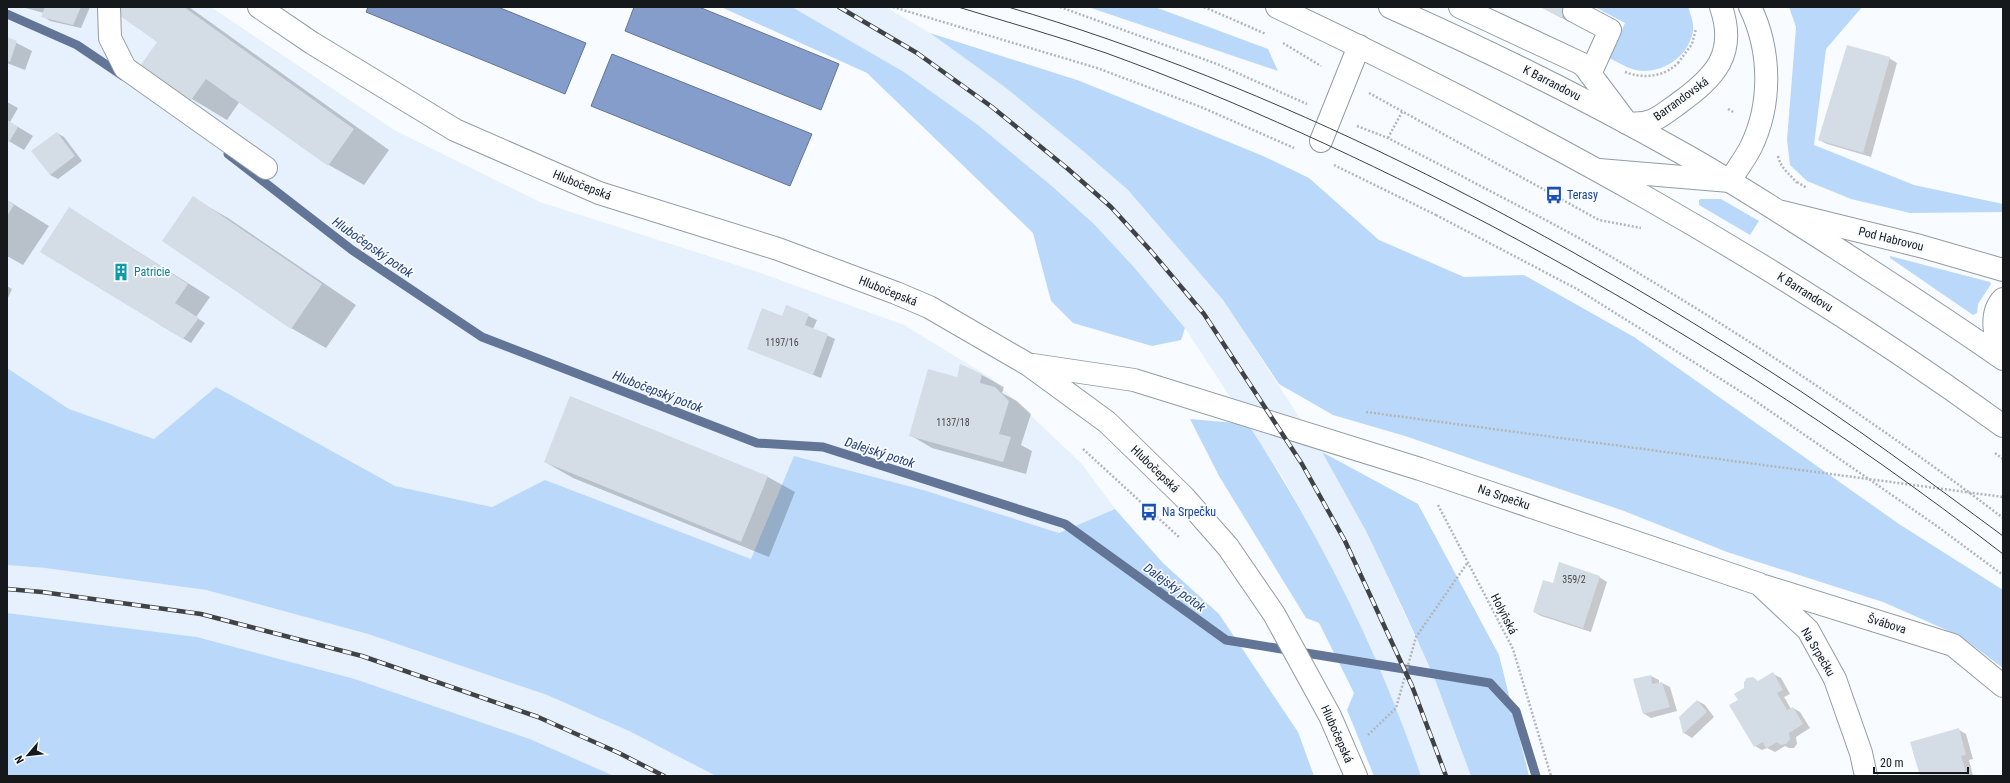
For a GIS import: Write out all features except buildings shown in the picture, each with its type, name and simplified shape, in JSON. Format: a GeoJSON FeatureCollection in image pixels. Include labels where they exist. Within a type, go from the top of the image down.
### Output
{"type":"FeatureCollection","features":[{"type":"Feature","properties":{"kind":"street"},"geometry":{"type":"LineString","coordinates":[[109,7],[110,38],[125,68],[266,168]]}},
{"type":"Feature","properties":{"kind":"street","name":"Hlubočepská"},"geometry":{"type":"LineString","coordinates":[[259,7],[312,43],[455,130],[599,193],[778,249],[896,293],[929,307],[1029,365],[1106,422],[1184,497],[1228,547],[1274,614],[1330,716],[1356,776]]}},
{"type":"Feature","properties":{"kind":"street","name":"K Barrandovu"},"geometry":{"type":"LineString","coordinates":[[1277,7],[1359,46],[1599,170],[1780,276],[1901,354],[2003,426]]}},
{"type":"Feature","properties":{"kind":"street","name":"K Barrandovu"},"geometry":{"type":"LineString","coordinates":[[1390,7],[1502,58],[1626,123],[1730,181],[1942,316],[2003,359]]}},
{"type":"Feature","properties":{"kind":"street"},"geometry":{"type":"LineString","coordinates":[[1460,7],[1580,63],[1590,74],[1626,123]]}},
{"type":"Feature","properties":{"kind":"street","name":"Barrandovská"},"geometry":{"type":"LineString","coordinates":[[1626,123],[1639,124],[1658,119],[1703,86],[1712,76],[1719,65],[1725,42],[1725,27],[1721,7]]}},
{"type":"Feature","properties":{"kind":"street"},"geometry":{"type":"LineString","coordinates":[[1730,181],[1751,147],[1759,126],[1766,91],[1764,49],[1750,7]]}},
{"type":"Feature","properties":{"kind":"street"},"geometry":{"type":"LineString","coordinates":[[1574,12],[1610,30],[1590,74]]}},
{"type":"Feature","properties":{"kind":"street"},"geometry":{"type":"LineString","coordinates":[[1321,142],[1359,46]]}},
{"type":"Feature","properties":{"kind":"street","name":"K Barrandovu"},"geometry":{"type":"LineString","coordinates":[[1599,170],[1730,181]]}},
{"type":"Feature","properties":{"kind":"street","name":"Pod Habrovou"},"geometry":{"type":"LineString","coordinates":[[1777,210],[1920,246],[2003,270]]}},
{"type":"Feature","properties":{"kind":"street"},"geometry":{"type":"LineString","coordinates":[[2003,299],[1996,309],[1994,320],[1996,335],[2003,353]]}},
{"type":"Feature","properties":{"kind":"street","name":"Na Srpečku"},"geometry":{"type":"LineString","coordinates":[[1029,365],[1134,380],[1420,469],[1759,584],[1808,630],[1835,679],[1861,753],[1866,776]]}},
{"type":"Feature","properties":{"kind":"street","name":"Švábova"},"geometry":{"type":"LineString","coordinates":[[1759,584],[1953,645],[2003,686]]}},
{"type":"Feature","properties":{"kind":"path"},"geometry":{"type":"LineString","coordinates":[[893,7],[1096,68],[1201,107],[1301,150]]}},
{"type":"Feature","properties":{"kind":"path"},"geometry":{"type":"LineString","coordinates":[[1060,7],[1112,24],[1217,64],[1289,96]]}},
{"type":"Feature","properties":{"kind":"path"},"geometry":{"type":"LineString","coordinates":[[1204,7],[1272,37]]}},
{"type":"Feature","properties":{"kind":"path"},"geometry":{"type":"LineString","coordinates":[[1683,67],[1678,63],[1692,44],[1697,24]]}},
{"type":"Feature","properties":{"kind":"path"},"geometry":{"type":"LineString","coordinates":[[1279,40],[1345,80],[1598,220],[1646,229]]}},
{"type":"Feature","properties":{"kind":"path"},"geometry":{"type":"LineString","coordinates":[[1402,112],[1388,138],[1596,248],[1778,360],[1959,485],[2003,518]]}},
{"type":"Feature","properties":{"kind":"path"},"geometry":{"type":"LineString","coordinates":[[1777,153],[1780,164],[1788,175],[1797,182],[1794,186]]}},
{"type":"Feature","properties":{"kind":"path"},"geometry":{"type":"LineString","coordinates":[[1329,163],[1436,215],[1577,290],[1751,398],[1934,524],[2003,575]]}},
{"type":"Feature","properties":{"kind":"path"},"geometry":{"type":"LineString","coordinates":[[1366,412],[2003,497]]}},
{"type":"Feature","properties":{"kind":"path"},"geometry":{"type":"LineString","coordinates":[[1083,449],[1183,540]]}},
{"type":"Feature","properties":{"kind":"path","name":"Holyňská"},"geometry":{"type":"LineString","coordinates":[[1420,469],[1513,649],[1551,776]]}},
{"type":"Feature","properties":{"kind":"path"},"geometry":{"type":"LineString","coordinates":[[1347,755],[1396,708],[1416,637],[1468,562]]}},
{"type":"Feature","properties":{"kind":"shaded area"},"geometry":{"type":"Polygon","coordinates":[[[7,7],[211,7],[394,130],[540,202],[755,271],[904,325],[991,378],[1082,464],[1115,509],[1059,533],[752,559],[536,485],[492,507],[394,486],[216,387],[154,439],[69,409],[7,368],[7,7]]]}},
{"type":"Feature","properties":{"kind":"shaded area"},"geometry":{"type":"Polygon","coordinates":[[[368,7],[498,7],[586,43],[565,94],[366,12],[368,7]]]}},
{"type":"Feature","properties":{"kind":"shaded area"},"geometry":{"type":"Polygon","coordinates":[[[634,7],[699,7],[839,64],[821,110],[625,31],[634,7]]]}},
{"type":"Feature","properties":{"kind":"shaded area"},"geometry":{"type":"Polygon","coordinates":[[[721,7],[792,7],[904,72],[978,125],[1053,187],[1094,224],[1133,266],[1185,328],[1181,340],[1152,346],[1073,323],[1051,301],[1033,233],[867,73],[721,7]]]}},
{"type":"Feature","properties":{"kind":"shaded area"},"geometry":{"type":"Polygon","coordinates":[[[792,7],[886,7],[930,33],[1006,88],[1083,151],[1128,190],[1168,235],[1223,300],[1322,452],[1366,531],[1434,677],[1471,776],[1421,776],[1391,695],[1363,633],[1324,552],[1282,476],[1185,328],[1133,266],[1094,224],[1053,187],[978,125],[904,72],[792,7]]]}},
{"type":"Feature","properties":{"kind":"shaded area"},"geometry":{"type":"Polygon","coordinates":[[[1088,7],[1155,7],[1268,49],[1278,71],[1088,7]]]}},
{"type":"Feature","properties":{"kind":"shaded area"},"geometry":{"type":"Polygon","coordinates":[[[1595,7],[1688,7],[1693,25],[1691,40],[1682,54],[1668,65],[1644,71],[1630,68],[1609,58],[1625,23],[1595,7]]]}},
{"type":"Feature","properties":{"kind":"shaded area"},"geometry":{"type":"Polygon","coordinates":[[[1789,7],[1862,7],[1826,49],[1814,145],[1914,185],[2003,204],[2003,212],[1910,213],[1851,199],[1807,181],[1790,165],[1787,140],[1796,27],[1789,7]]]}},
{"type":"Feature","properties":{"kind":"shaded area"},"geometry":{"type":"Polygon","coordinates":[[[930,33],[1080,81],[1263,156],[1309,178],[1379,240],[1464,277],[1524,275],[1634,337],[1899,524],[2003,590],[2003,668],[1960,636],[1883,602],[1727,552],[1624,511],[1405,436],[1333,415],[1279,384],[1223,300],[1128,190],[1006,88],[930,33]]]}},
{"type":"Feature","properties":{"kind":"shaded area"},"geometry":{"type":"Polygon","coordinates":[[[612,54],[812,134],[790,186],[591,106],[612,54]]]}},
{"type":"Feature","properties":{"kind":"shaded area"},"geometry":{"type":"Polygon","coordinates":[[[1721,199],[1759,221],[1750,235],[1699,205],[1699,200],[1721,199]]]}},
{"type":"Feature","properties":{"kind":"shaded area"},"geometry":{"type":"Polygon","coordinates":[[[1890,256],[1990,282],[1991,284],[1978,304],[1977,313],[1973,315],[1890,258],[1890,256]]]}},
{"type":"Feature","properties":{"kind":"shaded area"},"geometry":{"type":"Polygon","coordinates":[[[7,368],[69,409],[154,439],[216,387],[395,486],[492,507],[545,480],[751,559],[794,456],[923,490],[1059,533],[1115,509],[1163,563],[1219,614],[1298,732],[1314,776],[716,776],[629,731],[547,695],[368,634],[206,590],[45,568],[7,565],[7,368]]]}},
{"type":"Feature","properties":{"kind":"shaded area"},"geometry":{"type":"Polygon","coordinates":[[[1190,419],[1248,424],[1299,508],[1345,594],[1367,639],[1386,684],[1421,776],[1374,776],[1347,710],[1354,693],[1319,623],[1306,618],[1219,476],[1190,419]]]}},
{"type":"Feature","properties":{"kind":"shaded area"},"geometry":{"type":"Polygon","coordinates":[[[1322,452],[1418,504],[1499,655],[1529,776],[1471,776],[1434,677],[1405,613],[1366,531],[1322,452]]]}},
{"type":"Feature","properties":{"kind":"shaded area"},"geometry":{"type":"Polygon","coordinates":[[[7,565],[45,568],[206,590],[368,634],[547,695],[629,731],[716,776],[614,776],[530,739],[355,679],[197,637],[7,613],[7,565]]]}},
{"type":"Feature","properties":{"kind":"shaded area"},"geometry":{"type":"Polygon","coordinates":[[[7,613],[197,637],[355,679],[530,739],[614,776],[7,776],[7,613]]]}},
{"type":"Feature","properties":{"kind":"waterway","name":"Hlubočepský potok"},"geometry":{"type":"LineString","coordinates":[[7,14],[77,45],[123,76]]}},
{"type":"Feature","properties":{"kind":"waterway","name":"Dalejský potok"},"geometry":{"type":"LineString","coordinates":[[228,154],[352,250],[482,337],[757,443],[823,447],[1065,524],[1226,640],[1490,683],[1516,711],[1536,776]]}},
{"type":"Feature","properties":{"kind":"tram line"},"geometry":{"type":"LineString","coordinates":[[958,7],[1106,53],[1204,91],[1350,155],[1492,226],[1625,300],[1755,379],[1881,464],[2003,554]]}},
{"type":"Feature","properties":{"kind":"tram line"},"geometry":{"type":"LineString","coordinates":[[1008,7],[1108,39],[1207,76],[1305,117],[1402,162],[1497,211],[1591,262],[1682,316],[1801,391],[2003,536]]}},
{"type":"Feature","properties":{"kind":"railway"},"geometry":{"type":"LineString","coordinates":[[839,7],[917,53],[992,107],[1068,169],[1111,207],[1150,250],[1204,314],[1302,464],[1345,541],[1412,686],[1446,776]]}},
{"type":"Feature","properties":{"kind":"railway"},"geometry":{"type":"LineString","coordinates":[[7,589],[42,592],[201,614],[362,656],[538,717],[619,753],[664,776]]}},
{"type":"Feature","properties":{"kind":"place","name":"Terasy"},"geometry":{"type":"Point","coordinates":[1554,195]}},
{"type":"Feature","properties":{"kind":"place","name":"Patricie"},"geometry":{"type":"Point","coordinates":[121,272]}},
{"type":"Feature","properties":{"kind":"place","name":"Na Srpečku"},"geometry":{"type":"Point","coordinates":[1149,512]}}]}
